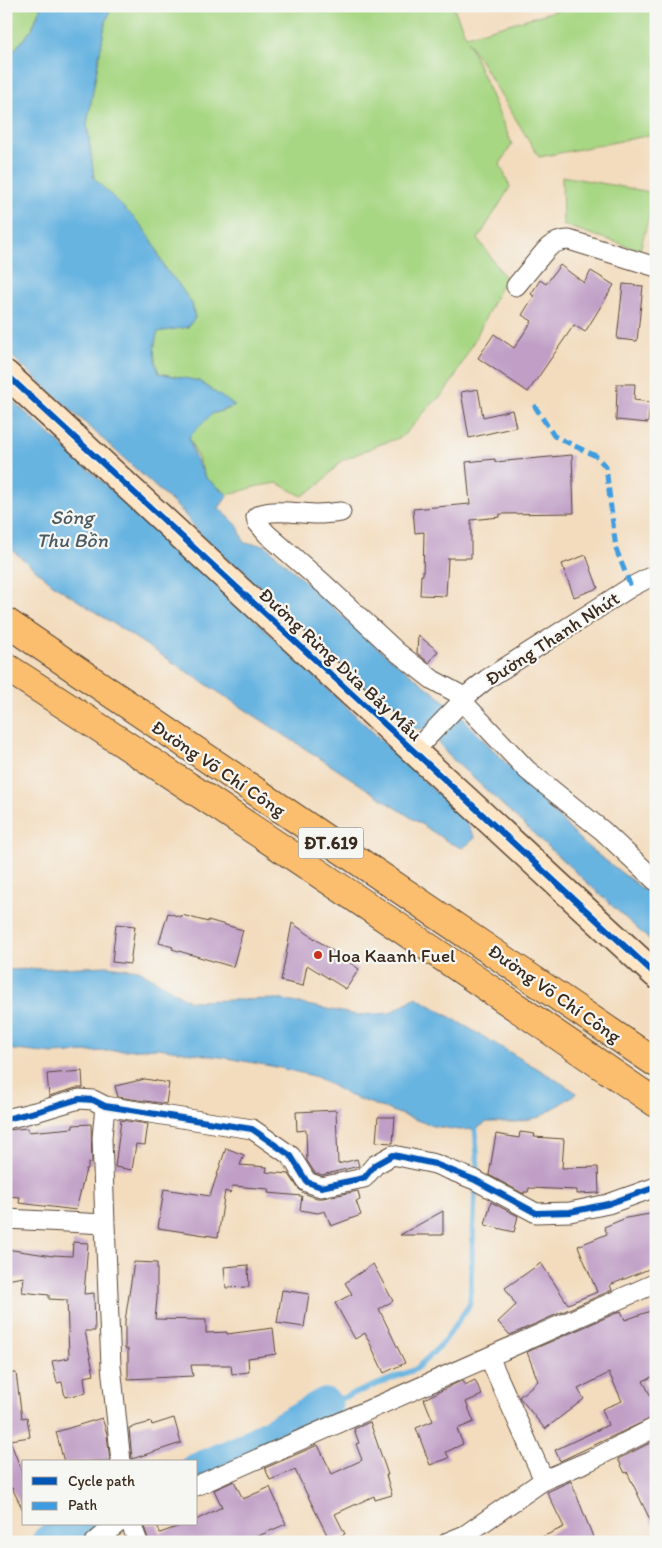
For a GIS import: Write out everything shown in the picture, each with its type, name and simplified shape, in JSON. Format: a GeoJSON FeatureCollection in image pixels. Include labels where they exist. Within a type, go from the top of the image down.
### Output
{"type":"FeatureCollection","features":[{"type":"Feature","properties":{"kind":"main road","name":"Đường Võ Chí Công"},"geometry":{"type":"LineString","coordinates":[[6,622],[258,795],[489,948],[656,1063]]}},
{"type":"Feature","properties":{"kind":"main road","name":"Đường Võ Chí Công"},"geometry":{"type":"LineString","coordinates":[[6,667],[102,728],[413,936],[656,1102]]}},
{"type":"Feature","properties":{"kind":"street"},"geometry":{"type":"LineString","coordinates":[[516,286],[545,251],[561,240],[569,240],[656,266]]}},
{"type":"Feature","properties":{"kind":"street","name":"Đường Rừng Dừa Bảy Mẫu"},"geometry":{"type":"LineString","coordinates":[[6,374],[417,748],[656,975]]}},
{"type":"Feature","properties":{"kind":"street"},"geometry":{"type":"LineString","coordinates":[[341,512],[317,514],[270,512],[259,514],[256,517],[257,522],[267,534],[397,652],[461,703],[526,770],[603,831],[656,881]]}},
{"type":"Feature","properties":{"kind":"street","name":"Đường Thanh Nhứt"},"geometry":{"type":"LineString","coordinates":[[417,748],[479,685],[631,587],[656,574]]}},
{"type":"Feature","properties":{"kind":"street"},"geometry":{"type":"LineString","coordinates":[[102,728],[121,701]]}},
{"type":"Feature","properties":{"kind":"street"},"geometry":{"type":"LineString","coordinates":[[6,1119],[78,1099],[93,1100],[105,1106],[252,1129],[291,1156],[307,1182],[321,1188],[364,1178],[375,1165],[393,1155],[435,1164],[475,1180],[536,1213],[570,1212],[608,1204],[656,1187]]}},
{"type":"Feature","properties":{"kind":"street"},"geometry":{"type":"LineString","coordinates":[[105,1106],[102,1138],[111,1366],[121,1460]]}},
{"type":"Feature","properties":{"kind":"street"},"geometry":{"type":"LineString","coordinates":[[6,1219],[105,1224]]}},
{"type":"Feature","properties":{"kind":"street"},"geometry":{"type":"LineString","coordinates":[[198,1485],[656,1283]]}},
{"type":"Feature","properties":{"kind":"street"},"geometry":{"type":"LineString","coordinates":[[489,1357],[544,1480]]}},
{"type":"Feature","properties":{"kind":"street"},"geometry":{"type":"LineString","coordinates":[[448,1542],[465,1535],[544,1480],[589,1461],[656,1427]]}},
{"type":"Feature","properties":{"kind":"street"},"geometry":{"type":"LineString","coordinates":[[95,1542],[115,1526]]}},
{"type":"Feature","properties":{"kind":"street"},"geometry":{"type":"LineString","coordinates":[[132,1526],[138,1542]]}},
{"type":"Feature","properties":{"kind":"green space"},"geometry":{"type":"Polygon","coordinates":[[[6,6],[41,6],[32,29],[6,60],[6,6]]]}},
{"type":"Feature","properties":{"kind":"green space"},"geometry":{"type":"Polygon","coordinates":[[[112,6],[453,6],[466,36],[573,6],[656,6],[656,134],[539,157],[468,41],[512,144],[500,164],[510,187],[478,239],[505,278],[477,335],[453,380],[442,395],[402,437],[341,461],[320,484],[302,496],[278,483],[258,486],[228,495],[206,478],[189,437],[212,414],[234,407],[199,381],[159,373],[155,357],[155,342],[158,331],[188,327],[195,318],[192,304],[177,282],[165,269],[153,242],[141,225],[94,178],[87,124],[105,24],[112,6]]]}},
{"type":"Feature","properties":{"kind":"green space"},"geometry":{"type":"Polygon","coordinates":[[[562,176],[655,193],[640,250],[563,225],[562,176]]]}},
{"type":"Feature","properties":{"kind":"water"},"geometry":{"type":"Polygon","coordinates":[[[41,6],[112,6],[105,24],[87,124],[94,178],[141,225],[153,242],[165,269],[177,282],[192,304],[195,318],[188,327],[158,332],[154,352],[159,373],[199,381],[235,406],[212,414],[189,437],[194,455],[206,478],[228,495],[219,508],[238,526],[244,543],[265,545],[374,645],[452,707],[584,844],[656,899],[656,946],[447,754],[430,730],[412,728],[201,536],[182,511],[6,351],[6,60],[32,29],[41,6]]]}},
{"type":"Feature","properties":{"kind":"water","name":"Sông Thu Bồn"},"geometry":{"type":"Polygon","coordinates":[[[6,395],[247,612],[465,820],[475,838],[463,848],[450,843],[54,585],[6,545],[6,395]]]}},
{"type":"Feature","properties":{"kind":"water"},"geometry":{"type":"Polygon","coordinates":[[[107,966],[139,970],[189,1001],[277,999],[357,1015],[390,1013],[416,997],[577,1093],[540,1117],[516,1122],[487,1122],[476,1129],[459,1130],[433,1126],[348,1095],[317,1077],[233,1059],[158,1048],[53,1054],[6,1049],[6,970],[107,966]]]}},
{"type":"Feature","properties":{"kind":"building"},"geometry":{"type":"Polygon","coordinates":[[[560,265],[584,283],[591,271],[614,285],[585,332],[574,325],[528,392],[478,358],[494,334],[514,348],[532,321],[522,315],[534,296],[531,294],[540,280],[546,284],[560,265]]]}},
{"type":"Feature","properties":{"kind":"building"},"geometry":{"type":"Polygon","coordinates":[[[623,284],[643,286],[637,341],[617,339],[623,284]]]}},
{"type":"Feature","properties":{"kind":"building"},"geometry":{"type":"Polygon","coordinates":[[[617,384],[635,384],[634,400],[650,402],[648,423],[616,420],[617,384]]]}},
{"type":"Feature","properties":{"kind":"building"},"geometry":{"type":"Polygon","coordinates":[[[478,389],[483,417],[512,410],[516,427],[469,438],[461,392],[478,389]]]}},
{"type":"Feature","properties":{"kind":"building"},"geometry":{"type":"Polygon","coordinates":[[[572,455],[574,513],[500,514],[500,517],[471,520],[471,558],[448,558],[446,596],[420,595],[421,575],[423,575],[424,532],[415,533],[413,509],[470,504],[466,462],[495,459],[495,462],[572,455]]]}},
{"type":"Feature","properties":{"kind":"building"},"geometry":{"type":"Polygon","coordinates":[[[586,555],[598,588],[574,597],[562,564],[586,555]]]}},
{"type":"Feature","properties":{"kind":"building"},"geometry":{"type":"Polygon","coordinates":[[[418,635],[438,651],[429,663],[417,653],[418,635]]]}},
{"type":"Feature","properties":{"kind":"building"},"geometry":{"type":"Polygon","coordinates":[[[168,913],[208,922],[208,920],[243,930],[233,967],[172,949],[173,947],[159,943],[168,913]]]}},
{"type":"Feature","properties":{"kind":"building","name":"Hoa Kaanh Fuel"},"geometry":{"type":"Polygon","coordinates":[[[292,923],[359,969],[346,989],[307,965],[303,986],[281,981],[292,923]]]}},
{"type":"Feature","properties":{"kind":"building"},"geometry":{"type":"Polygon","coordinates":[[[116,924],[135,926],[130,964],[112,962],[116,924]]]}},
{"type":"Feature","properties":{"kind":"building"},"geometry":{"type":"Polygon","coordinates":[[[82,1071],[83,1088],[76,1088],[49,1096],[47,1074],[82,1071]]]}},
{"type":"Feature","properties":{"kind":"building"},"geometry":{"type":"Polygon","coordinates":[[[145,1079],[169,1083],[166,1104],[118,1097],[115,1086],[145,1079]]]}},
{"type":"Feature","properties":{"kind":"building"},"geometry":{"type":"Polygon","coordinates":[[[336,1110],[338,1164],[357,1159],[359,1166],[322,1175],[315,1173],[307,1161],[306,1130],[297,1131],[296,1112],[336,1110]]]}},
{"type":"Feature","properties":{"kind":"building"},"geometry":{"type":"Polygon","coordinates":[[[378,1117],[395,1117],[393,1143],[376,1142],[378,1117]]]}},
{"type":"Feature","properties":{"kind":"building"},"geometry":{"type":"Polygon","coordinates":[[[121,1120],[148,1124],[145,1145],[136,1144],[132,1170],[115,1167],[121,1120]]]}},
{"type":"Feature","properties":{"kind":"building"},"geometry":{"type":"Polygon","coordinates":[[[91,1124],[92,1164],[88,1163],[76,1210],[19,1203],[20,1197],[6,1196],[6,1130],[28,1128],[28,1132],[73,1128],[73,1125],[91,1124]]]}},
{"type":"Feature","properties":{"kind":"building"},"geometry":{"type":"Polygon","coordinates":[[[520,1132],[535,1134],[534,1137],[564,1139],[562,1168],[598,1167],[599,1193],[577,1194],[577,1190],[529,1188],[528,1192],[524,1192],[524,1194],[489,1175],[496,1134],[519,1138],[520,1132]]]}},
{"type":"Feature","properties":{"kind":"building"},"geometry":{"type":"Polygon","coordinates":[[[226,1148],[244,1155],[240,1165],[267,1167],[266,1172],[289,1174],[303,1193],[317,1198],[358,1191],[360,1200],[356,1201],[361,1215],[331,1226],[325,1211],[318,1213],[300,1210],[302,1196],[268,1193],[269,1189],[233,1186],[230,1193],[225,1191],[218,1237],[158,1228],[164,1189],[210,1196],[226,1148]]]}},
{"type":"Feature","properties":{"kind":"building"},"geometry":{"type":"Polygon","coordinates":[[[491,1202],[518,1216],[514,1232],[485,1225],[491,1202]]]}},
{"type":"Feature","properties":{"kind":"building"},"geometry":{"type":"Polygon","coordinates":[[[443,1211],[443,1235],[400,1235],[443,1211]]]}},
{"type":"Feature","properties":{"kind":"building"},"geometry":{"type":"Polygon","coordinates":[[[656,1213],[656,1266],[610,1285],[612,1290],[510,1335],[498,1322],[516,1305],[505,1288],[541,1263],[568,1304],[597,1292],[578,1246],[607,1234],[604,1227],[626,1218],[656,1213]]]}},
{"type":"Feature","properties":{"kind":"building"},"geometry":{"type":"Polygon","coordinates":[[[73,1242],[88,1243],[84,1294],[94,1293],[95,1331],[85,1331],[94,1375],[84,1377],[86,1393],[65,1397],[62,1382],[57,1383],[52,1361],[69,1358],[67,1300],[49,1299],[49,1295],[22,1292],[24,1277],[6,1280],[6,1249],[53,1256],[72,1256],[73,1242]]]}},
{"type":"Feature","properties":{"kind":"building"},"geometry":{"type":"Polygon","coordinates":[[[134,1262],[157,1263],[155,1319],[206,1320],[206,1333],[227,1332],[227,1334],[273,1328],[276,1354],[248,1358],[249,1372],[232,1374],[231,1365],[191,1365],[193,1376],[128,1379],[128,1349],[125,1349],[125,1321],[134,1262]]]}},
{"type":"Feature","properties":{"kind":"building"},"geometry":{"type":"Polygon","coordinates":[[[373,1264],[393,1301],[379,1309],[405,1363],[384,1373],[365,1333],[355,1339],[335,1303],[352,1294],[345,1283],[373,1264]]]}},
{"type":"Feature","properties":{"kind":"building"},"geometry":{"type":"Polygon","coordinates":[[[248,1265],[249,1287],[226,1288],[224,1267],[248,1265]]]}},
{"type":"Feature","properties":{"kind":"building"},"geometry":{"type":"Polygon","coordinates":[[[282,1290],[309,1294],[304,1327],[277,1323],[282,1290]]]}},
{"type":"Feature","properties":{"kind":"building"},"geometry":{"type":"Polygon","coordinates":[[[656,1309],[656,1375],[643,1381],[656,1406],[656,1416],[560,1461],[555,1450],[608,1425],[602,1409],[622,1401],[609,1373],[578,1389],[584,1399],[545,1429],[519,1397],[538,1381],[527,1352],[621,1311],[625,1320],[656,1309]]]}},
{"type":"Feature","properties":{"kind":"building"},"geometry":{"type":"Polygon","coordinates":[[[6,1373],[16,1373],[22,1418],[27,1417],[30,1437],[10,1440],[22,1473],[22,1508],[12,1488],[6,1490],[6,1373]]]}},
{"type":"Feature","properties":{"kind":"building"},"geometry":{"type":"Polygon","coordinates":[[[463,1380],[465,1385],[475,1380],[482,1395],[466,1402],[474,1422],[457,1429],[463,1444],[446,1452],[449,1458],[430,1465],[416,1428],[433,1421],[424,1399],[463,1380]]]}},
{"type":"Feature","properties":{"kind":"building"},"geometry":{"type":"Polygon","coordinates":[[[102,1418],[107,1434],[110,1460],[63,1460],[56,1432],[102,1418]]]}},
{"type":"Feature","properties":{"kind":"building"},"geometry":{"type":"Polygon","coordinates":[[[174,1418],[181,1443],[132,1459],[129,1428],[151,1422],[152,1425],[174,1418]]]}},
{"type":"Feature","properties":{"kind":"building"},"geometry":{"type":"Polygon","coordinates":[[[370,1422],[388,1475],[386,1475],[392,1495],[375,1500],[374,1496],[335,1514],[345,1534],[330,1541],[295,1470],[270,1480],[265,1468],[318,1445],[332,1474],[362,1460],[356,1444],[359,1443],[354,1429],[370,1422]]]}},
{"type":"Feature","properties":{"kind":"building"},"geometry":{"type":"Polygon","coordinates":[[[656,1440],[656,1532],[627,1472],[625,1473],[618,1459],[656,1440]]]}},
{"type":"Feature","properties":{"kind":"building"},"geometry":{"type":"Polygon","coordinates":[[[234,1481],[243,1499],[270,1487],[286,1524],[256,1537],[259,1542],[149,1542],[144,1526],[158,1526],[160,1533],[179,1526],[198,1526],[198,1519],[222,1507],[214,1490],[234,1481]]]}},
{"type":"Feature","properties":{"kind":"building"},"geometry":{"type":"Polygon","coordinates":[[[571,1481],[595,1542],[531,1542],[564,1527],[547,1492],[571,1481]]]}},
{"type":"Feature","properties":{"kind":"waterway"},"geometry":{"type":"LineString","coordinates":[[475,1122],[478,1173]]}},
{"type":"Feature","properties":{"kind":"waterway"},"geometry":{"type":"LineString","coordinates":[[325,1405],[416,1369],[443,1343],[470,1304],[475,1191]]}},
{"type":"Feature","properties":{"kind":"waterway"},"geometry":{"type":"LineString","coordinates":[[198,1470],[239,1453],[325,1405]]}},
{"type":"Feature","properties":{"kind":"waterway"},"geometry":{"type":"LineString","coordinates":[[49,1542],[77,1526]]}},
{"type":"Feature","properties":{"kind":"marked path"},"geometry":{"type":"LineString","coordinates":[[534,405],[554,436],[596,456],[606,467],[616,549],[631,587]]}},
{"type":"Feature","properties":{"kind":"cycle path"},"geometry":{"type":"LineString","coordinates":[[6,374],[656,975]]}},
{"type":"Feature","properties":{"kind":"cycle path"},"geometry":{"type":"LineString","coordinates":[[6,1119],[79,1099],[93,1100],[105,1106],[252,1129],[291,1156],[307,1182],[321,1187],[364,1178],[375,1165],[393,1155],[435,1164],[475,1180],[536,1213],[570,1212],[608,1204],[656,1187]]}},
{"type":"Feature","properties":{"kind":"place","name":"Hoa Kaanh Fuel"},"geometry":{"type":"Point","coordinates":[318,955]}}]}
